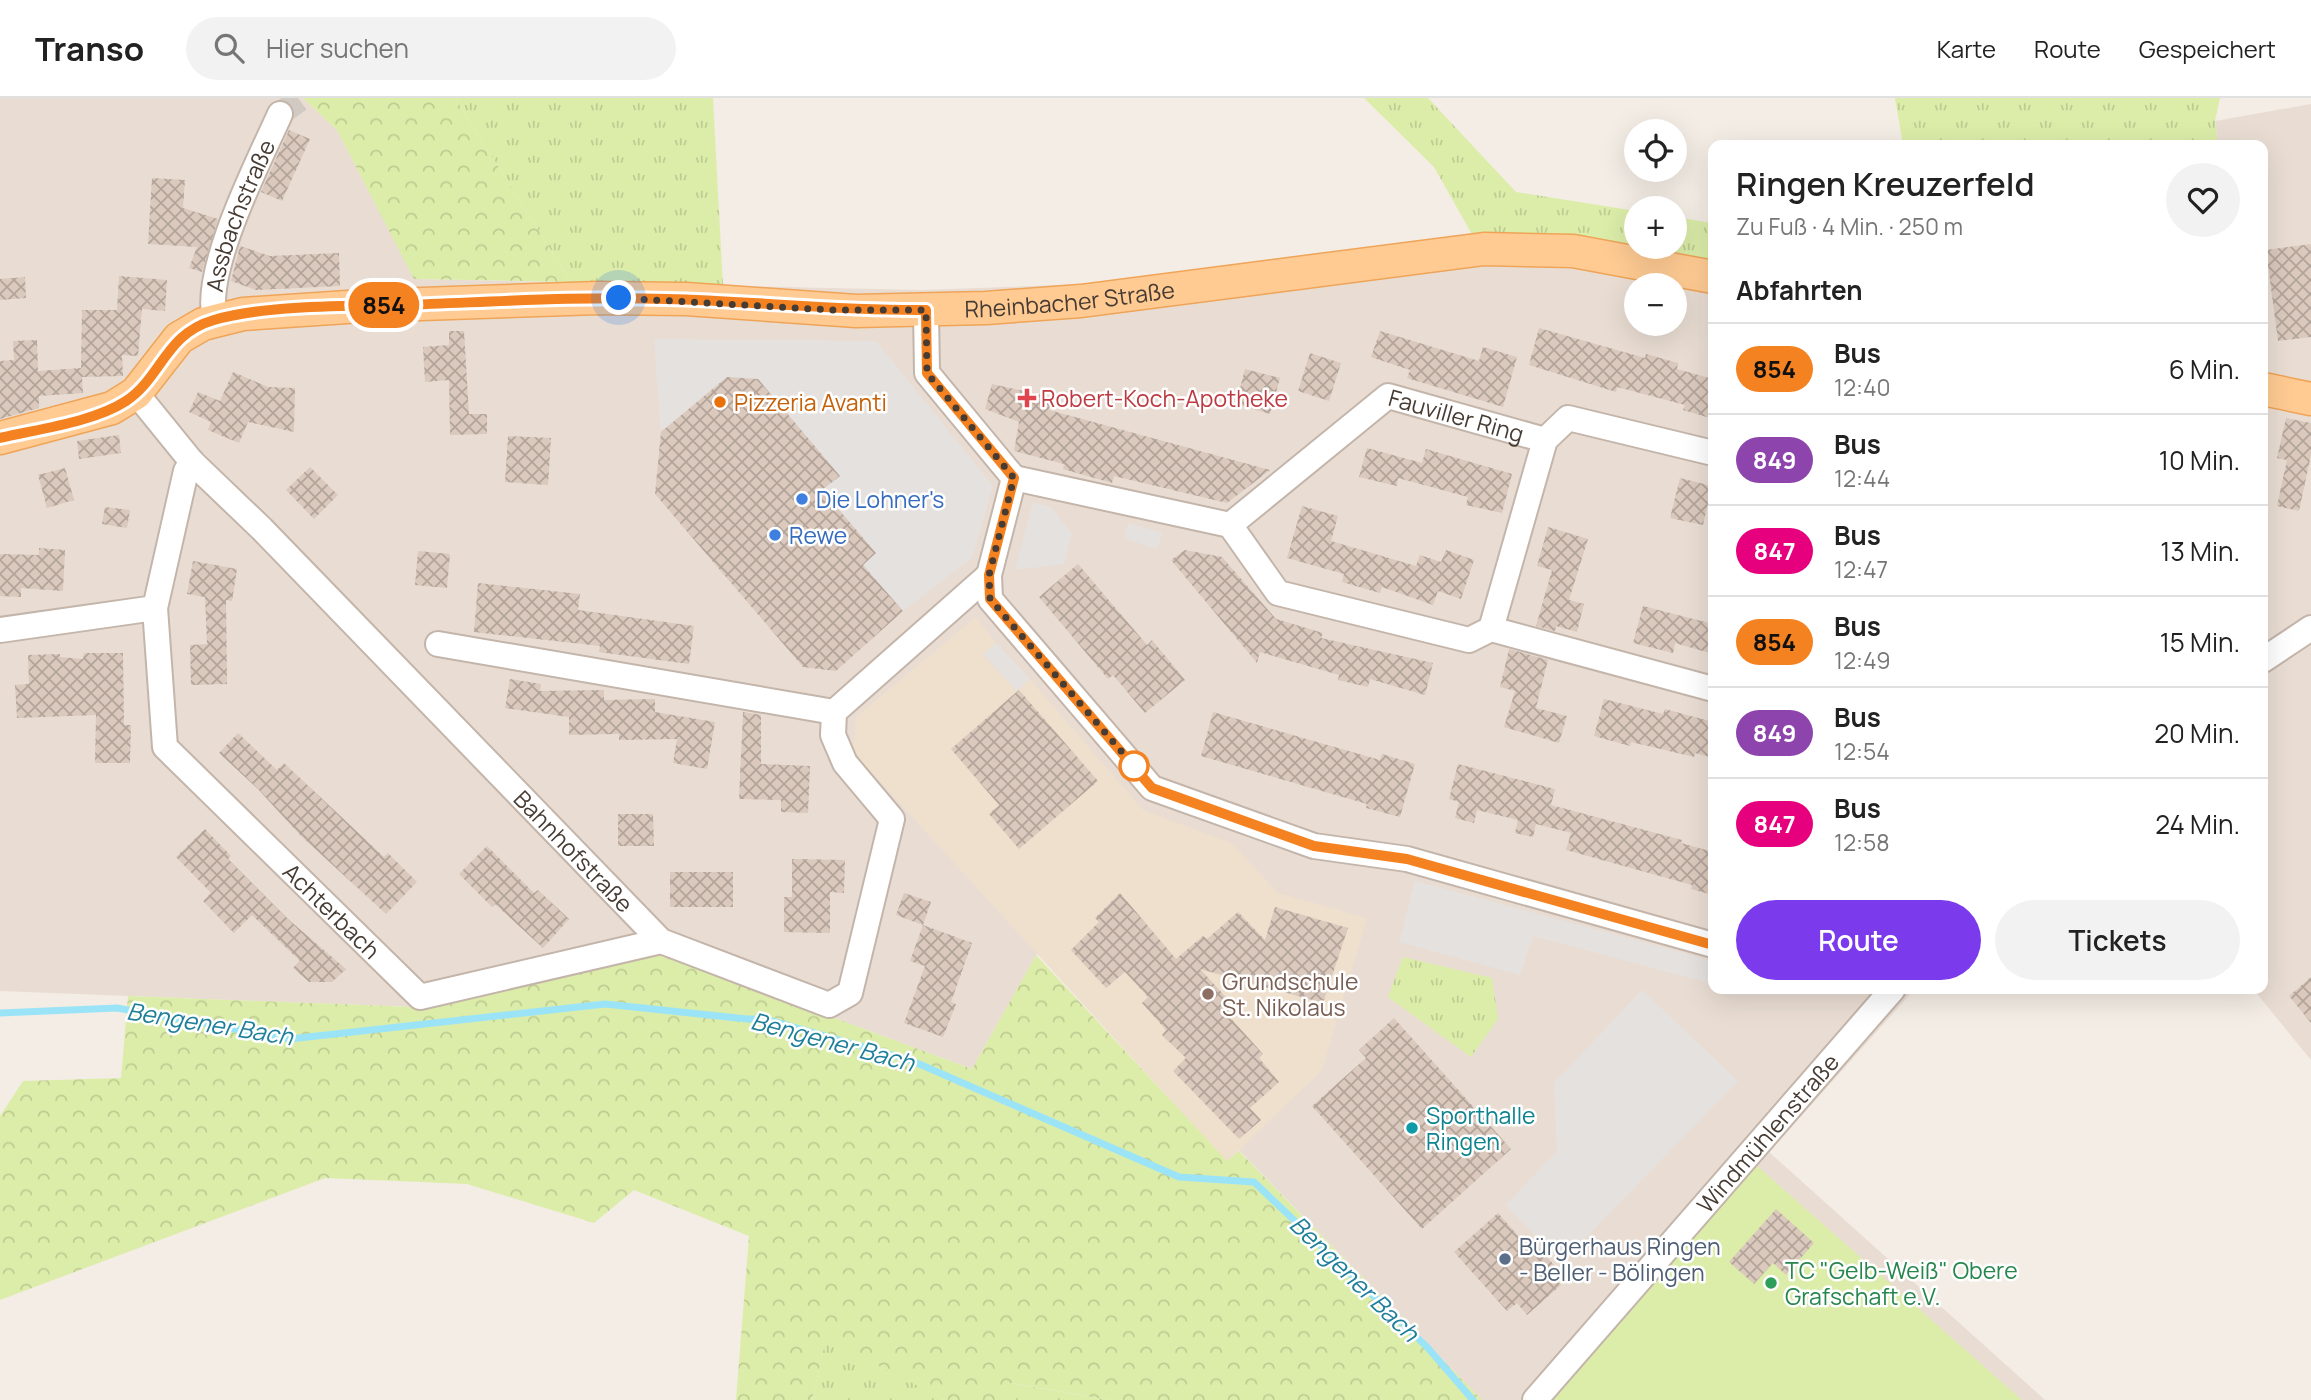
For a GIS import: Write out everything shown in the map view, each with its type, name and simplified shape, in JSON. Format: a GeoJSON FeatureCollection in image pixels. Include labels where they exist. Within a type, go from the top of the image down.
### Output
{"type":"FeatureCollection","features":[{"type":"Feature","properties":{"kind":"main road","name":"Rheinbacher Straße"},"geometry":{"type":"LineString","coordinates":[[0,438],[97,414],[125,401],[136,393],[180,338],[215,319],[243,314],[362,306],[598,298],[676,299],[832,310],[926,310],[1081,301],[1484,249],[1573,251],[1708,276]]}},
{"type":"Feature","properties":{"kind":"main road"},"geometry":{"type":"LineString","coordinates":[[2268,390],[2311,399]]}},
{"type":"Feature","properties":{"kind":"street","name":"Assbachstraße"},"geometry":{"type":"LineString","coordinates":[[215,319],[212,307],[215,285],[240,202],[280,114]]}},
{"type":"Feature","properties":{"kind":"street"},"geometry":{"type":"LineString","coordinates":[[926,310],[927,373],[1014,478],[1230,525],[1278,593],[1469,640],[1491,629],[1708,687]]}},
{"type":"Feature","properties":{"kind":"street","name":"Bahnhofstraße"},"geometry":{"type":"LineString","coordinates":[[136,393],[192,462],[262,529],[661,941],[829,1005],[850,993],[891,819],[845,763],[833,735],[834,712]]}},
{"type":"Feature","properties":{"kind":"street","name":"Fauviller Ring"},"geometry":{"type":"LineString","coordinates":[[1230,525],[1388,396],[1545,440],[1568,418],[1708,452]]}},
{"type":"Feature","properties":{"kind":"street"},"geometry":{"type":"LineString","coordinates":[[1491,629],[1545,440]]}},
{"type":"Feature","properties":{"kind":"street"},"geometry":{"type":"LineString","coordinates":[[0,630],[155,608],[186,471],[192,462]]}},
{"type":"Feature","properties":{"kind":"street"},"geometry":{"type":"LineString","coordinates":[[1014,478],[989,575],[990,599],[1152,788],[1314,846],[1407,859],[1708,944]]}},
{"type":"Feature","properties":{"kind":"street"},"geometry":{"type":"LineString","coordinates":[[438,644],[834,712],[989,575]]}},
{"type":"Feature","properties":{"kind":"street","name":"Achterbach"},"geometry":{"type":"LineString","coordinates":[[155,608],[165,747],[420,997],[661,941]]}},
{"type":"Feature","properties":{"kind":"street"},"geometry":{"type":"LineString","coordinates":[[2268,657],[2311,628]]}},
{"type":"Feature","properties":{"kind":"street","name":"Windmühlenstraße"},"geometry":{"type":"LineString","coordinates":[[1535,1400],[1881,994]]}},
{"type":"Feature","properties":{"kind":"shaded area"},"geometry":{"type":"Polygon","coordinates":[[[0,98],[303,98],[337,130],[415,279],[923,290],[1112,283],[1444,241],[1708,265],[1708,994],[1911,994],[1769,1152],[2045,1400],[1482,1400],[1041,947],[972,1069],[654,951],[413,1007],[0,991],[0,98]]]}},
{"type":"Feature","properties":{"kind":"shaded area"},"geometry":{"type":"Polygon","coordinates":[[[2311,104],[2311,1060],[2257,994],[2268,994],[2268,140],[2217,140],[2215,121],[2311,104]]]}},
{"type":"Feature","properties":{"kind":"shaded area"},"geometry":{"type":"Polygon","coordinates":[[[654,339],[876,341],[993,486],[972,558],[903,611],[807,502],[839,476],[758,379],[727,377],[661,432],[654,339]]]}},
{"type":"Feature","properties":{"kind":"shaded area"},"geometry":{"type":"Polygon","coordinates":[[[1033,502],[1051,507],[1072,534],[1064,564],[1015,570],[1033,502]]]}},
{"type":"Feature","properties":{"kind":"shaded area"},"geometry":{"type":"Polygon","coordinates":[[[1128,523],[1162,533],[1157,549],[1124,538],[1128,523]]]}},
{"type":"Feature","properties":{"kind":"shaded area","name":"Grundschule St. Nikolaus"},"geometry":{"type":"Polygon","coordinates":[[[976,617],[996,643],[983,655],[1016,691],[1030,679],[1143,810],[1233,844],[1278,893],[1367,918],[1322,1070],[1227,1162],[853,752],[856,717],[976,617]]]}},
{"type":"Feature","properties":{"kind":"shaded area"},"geometry":{"type":"Polygon","coordinates":[[[996,643],[1030,679],[1017,691],[983,654],[996,643]]]}},
{"type":"Feature","properties":{"kind":"shaded area"},"geometry":{"type":"Polygon","coordinates":[[[1415,881],[1708,960],[1708,983],[1533,936],[1520,975],[1399,942],[1415,881]]]}},
{"type":"Feature","properties":{"kind":"shaded area"},"geometry":{"type":"Polygon","coordinates":[[[1642,990],[1738,1081],[1561,1263],[1506,1205],[1557,1151],[1554,1083],[1642,990]]]}},
{"type":"Feature","properties":{"kind":"green space"},"geometry":{"type":"Polygon","coordinates":[[[303,98],[455,98],[571,282],[414,279],[337,130],[303,98]]]}},
{"type":"Feature","properties":{"kind":"green space"},"geometry":{"type":"Polygon","coordinates":[[[455,98],[713,98],[723,286],[571,282],[455,98]]]}},
{"type":"Feature","properties":{"kind":"green space"},"geometry":{"type":"Polygon","coordinates":[[[1364,98],[1428,98],[1516,192],[1624,209],[1624,255],[1474,238],[1434,167],[1364,98]]]}},
{"type":"Feature","properties":{"kind":"green space"},"geometry":{"type":"Polygon","coordinates":[[[1895,98],[2220,98],[2215,121],[2217,140],[1902,140],[1895,98]]]}},
{"type":"Feature","properties":{"kind":"green space"},"geometry":{"type":"Polygon","coordinates":[[[1687,219],[1708,222],[1708,264],[1660,259],[1687,259],[1687,219]]]}},
{"type":"Feature","properties":{"kind":"green space"},"geometry":{"type":"Polygon","coordinates":[[[654,951],[972,1069],[1036,955],[1227,1161],[1239,1151],[1482,1400],[1109,1400],[1011,1383],[1003,1400],[946,1400],[826,1339],[812,1400],[736,1400],[749,1236],[634,1190],[594,1223],[467,1184],[325,1178],[0,1300],[0,1116],[23,1081],[121,1078],[128,996],[413,1007],[654,951]]]}},
{"type":"Feature","properties":{"kind":"green space"},"geometry":{"type":"Polygon","coordinates":[[[1403,957],[1492,978],[1498,1019],[1471,1057],[1388,997],[1403,957]]]}},
{"type":"Feature","properties":{"kind":"green space","name":"TC \"Gelb-Weiß\" Obere Grafschaft e.V."},"geometry":{"type":"Polygon","coordinates":[[[1756,1165],[2022,1400],[1549,1400],[1756,1165]]]}},
{"type":"Feature","properties":{"kind":"green space"},"geometry":{"type":"Polygon","coordinates":[[[826,1338],[946,1400],[812,1400],[826,1338]]]}},
{"type":"Feature","properties":{"kind":"green space"},"geometry":{"type":"Polygon","coordinates":[[[1010,1383],[1109,1400],[1003,1400],[1010,1383]]]}},
{"type":"Feature","properties":{"kind":"building"},"geometry":{"type":"Polygon","coordinates":[[[289,130],[310,139],[282,201],[261,192],[289,130]]]}},
{"type":"Feature","properties":{"kind":"building"},"geometry":{"type":"Polygon","coordinates":[[[152,178],[185,180],[183,208],[218,219],[202,272],[189,268],[197,247],[148,244],[152,178]]]}},
{"type":"Feature","properties":{"kind":"building"},"geometry":{"type":"Polygon","coordinates":[[[2311,244],[2311,337],[2278,341],[2268,250],[2311,244]]]}},
{"type":"Feature","properties":{"kind":"building"},"geometry":{"type":"Polygon","coordinates":[[[240,246],[270,256],[339,253],[340,286],[256,290],[231,281],[240,246]]]}},
{"type":"Feature","properties":{"kind":"building"},"geometry":{"type":"Polygon","coordinates":[[[119,276],[167,280],[165,311],[142,309],[138,356],[122,355],[123,376],[82,377],[83,393],[39,396],[39,408],[0,419],[0,361],[14,360],[13,341],[37,340],[38,371],[81,368],[82,310],[117,310],[119,276]]]}},
{"type":"Feature","properties":{"kind":"building"},"geometry":{"type":"Polygon","coordinates":[[[25,277],[26,298],[0,300],[0,279],[25,277]]]}},
{"type":"Feature","properties":{"kind":"building"},"geometry":{"type":"Polygon","coordinates":[[[1539,328],[1645,358],[1646,354],[1678,363],[1677,369],[1708,378],[1708,418],[1683,410],[1685,405],[1617,387],[1616,392],[1529,365],[1539,328]]]}},
{"type":"Feature","properties":{"kind":"building"},"geometry":{"type":"Polygon","coordinates":[[[449,331],[464,331],[469,414],[487,414],[487,434],[450,435],[449,380],[425,382],[423,347],[449,345],[449,331]]]}},
{"type":"Feature","properties":{"kind":"building"},"geometry":{"type":"Polygon","coordinates":[[[1380,331],[1479,361],[1483,347],[1517,357],[1503,407],[1407,378],[1410,370],[1371,357],[1380,331]]]}},
{"type":"Feature","properties":{"kind":"building"},"geometry":{"type":"Polygon","coordinates":[[[1310,353],[1341,363],[1329,401],[1298,391],[1310,353]]]}},
{"type":"Feature","properties":{"kind":"building"},"geometry":{"type":"Polygon","coordinates":[[[1245,369],[1280,378],[1270,414],[1236,404],[1245,369]]]}},
{"type":"Feature","properties":{"kind":"building"},"geometry":{"type":"Polygon","coordinates":[[[233,372],[268,387],[295,388],[294,432],[248,422],[239,443],[208,430],[211,422],[189,412],[198,392],[220,401],[233,372]]]}},
{"type":"Feature","properties":{"kind":"building","name":"Rewe"},"geometry":{"type":"Polygon","coordinates":[[[727,377],[758,379],[840,476],[822,490],[876,553],[863,565],[903,611],[836,671],[803,667],[655,494],[661,432],[727,377]]]}},
{"type":"Feature","properties":{"kind":"building"},"geometry":{"type":"Polygon","coordinates":[[[992,384],[1052,397],[1049,410],[1270,470],[1227,503],[1114,476],[1112,483],[1063,469],[1064,464],[1014,451],[1019,422],[985,409],[992,384]]]}},
{"type":"Feature","properties":{"kind":"building"},"geometry":{"type":"Polygon","coordinates":[[[2286,418],[2311,423],[2311,455],[2299,511],[2277,506],[2287,460],[2277,458],[2286,418]]]}},
{"type":"Feature","properties":{"kind":"building"},"geometry":{"type":"Polygon","coordinates":[[[119,435],[121,453],[79,459],[77,441],[119,435]]]}},
{"type":"Feature","properties":{"kind":"building"},"geometry":{"type":"Polygon","coordinates":[[[508,436],[551,438],[548,485],[505,482],[508,436]]]}},
{"type":"Feature","properties":{"kind":"building"},"geometry":{"type":"Polygon","coordinates":[[[1367,448],[1422,463],[1426,449],[1512,474],[1502,513],[1466,505],[1468,497],[1398,478],[1397,486],[1359,477],[1367,448]]]}},
{"type":"Feature","properties":{"kind":"building"},"geometry":{"type":"Polygon","coordinates":[[[310,467],[338,495],[314,519],[286,490],[310,467]]]}},
{"type":"Feature","properties":{"kind":"building"},"geometry":{"type":"Polygon","coordinates":[[[65,468],[74,500],[47,508],[38,475],[65,468]]]}},
{"type":"Feature","properties":{"kind":"building"},"geometry":{"type":"Polygon","coordinates":[[[1680,478],[1708,485],[1708,503],[1703,525],[1670,518],[1680,478]]]}},
{"type":"Feature","properties":{"kind":"building"},"geometry":{"type":"Polygon","coordinates":[[[1302,506],[1338,516],[1331,541],[1416,566],[1420,555],[1441,562],[1446,550],[1474,560],[1461,599],[1438,591],[1433,605],[1382,587],[1380,593],[1342,582],[1344,574],[1287,558],[1302,506]]]}},
{"type":"Feature","properties":{"kind":"building"},"geometry":{"type":"Polygon","coordinates":[[[105,507],[130,510],[127,528],[102,524],[105,507]]]}},
{"type":"Feature","properties":{"kind":"building"},"geometry":{"type":"Polygon","coordinates":[[[1548,527],[1588,539],[1569,600],[1584,604],[1577,632],[1556,626],[1555,631],[1536,626],[1552,570],[1537,566],[1548,527]]]}},
{"type":"Feature","properties":{"kind":"building"},"geometry":{"type":"Polygon","coordinates":[[[39,548],[65,550],[63,591],[21,588],[21,597],[0,596],[0,554],[39,555],[39,548]]]}},
{"type":"Feature","properties":{"kind":"building"},"geometry":{"type":"Polygon","coordinates":[[[1185,550],[1222,557],[1276,619],[1323,633],[1321,638],[1433,663],[1425,695],[1370,679],[1368,687],[1338,680],[1339,675],[1260,652],[1257,663],[1171,560],[1185,550]]]}},
{"type":"Feature","properties":{"kind":"building"},"geometry":{"type":"Polygon","coordinates":[[[418,551],[450,554],[447,588],[415,585],[418,551]]]}},
{"type":"Feature","properties":{"kind":"building"},"geometry":{"type":"Polygon","coordinates":[[[193,561],[237,569],[232,601],[226,600],[227,684],[191,685],[190,645],[207,644],[205,597],[187,594],[193,561]]]}},
{"type":"Feature","properties":{"kind":"building"},"geometry":{"type":"Polygon","coordinates":[[[1078,564],[1147,645],[1152,640],[1185,680],[1145,713],[1113,675],[1108,679],[1039,597],[1078,564]]]}},
{"type":"Feature","properties":{"kind":"building"},"geometry":{"type":"Polygon","coordinates":[[[478,583],[580,594],[578,610],[694,626],[689,664],[599,652],[600,646],[474,632],[478,583]]]}},
{"type":"Feature","properties":{"kind":"building"},"geometry":{"type":"Polygon","coordinates":[[[1643,606],[1708,623],[1708,653],[1675,643],[1673,653],[1633,643],[1643,606]]]}},
{"type":"Feature","properties":{"kind":"building"},"geometry":{"type":"Polygon","coordinates":[[[1509,649],[1548,660],[1536,708],[1567,716],[1559,743],[1504,727],[1515,691],[1500,687],[1509,649]]]}},
{"type":"Feature","properties":{"kind":"building"},"geometry":{"type":"Polygon","coordinates":[[[84,653],[123,653],[124,725],[131,725],[130,763],[95,763],[96,715],[17,718],[15,685],[29,684],[28,655],[60,654],[60,657],[83,659],[84,653]]]}},
{"type":"Feature","properties":{"kind":"building"},"geometry":{"type":"Polygon","coordinates":[[[510,679],[541,684],[540,691],[604,690],[604,700],[655,699],[655,712],[715,722],[707,769],[673,763],[677,739],[619,740],[619,734],[569,735],[569,717],[505,708],[510,679]]]}},
{"type":"Feature","properties":{"kind":"building"},"geometry":{"type":"Polygon","coordinates":[[[1019,690],[1098,781],[1019,849],[989,814],[999,805],[951,749],[1019,690]]]}},
{"type":"Feature","properties":{"kind":"building"},"geometry":{"type":"Polygon","coordinates":[[[1604,699],[1663,714],[1665,709],[1708,721],[1708,757],[1695,753],[1694,757],[1631,742],[1630,746],[1594,736],[1604,699]]]}},
{"type":"Feature","properties":{"kind":"building"},"geometry":{"type":"Polygon","coordinates":[[[743,712],[761,715],[761,764],[810,766],[808,813],[781,812],[781,800],[739,799],[743,712]]]}},
{"type":"Feature","properties":{"kind":"building"},"geometry":{"type":"Polygon","coordinates":[[[1213,712],[1380,760],[1382,754],[1415,764],[1400,817],[1366,808],[1367,804],[1201,756],[1213,712]]]}},
{"type":"Feature","properties":{"kind":"building"},"geometry":{"type":"Polygon","coordinates":[[[238,733],[277,770],[284,763],[384,857],[388,853],[417,882],[386,914],[300,835],[258,789],[219,753],[238,733]]]}},
{"type":"Feature","properties":{"kind":"building"},"geometry":{"type":"Polygon","coordinates":[[[1458,764],[1555,789],[1551,805],[1682,840],[1681,843],[1708,851],[1708,894],[1691,889],[1692,885],[1566,850],[1571,833],[1536,824],[1533,837],[1515,833],[1518,820],[1477,810],[1474,823],[1455,818],[1459,802],[1449,799],[1458,764]]]}},
{"type":"Feature","properties":{"kind":"building"},"geometry":{"type":"Polygon","coordinates":[[[618,814],[653,814],[654,846],[618,846],[618,814]]]}},
{"type":"Feature","properties":{"kind":"building"},"geometry":{"type":"Polygon","coordinates":[[[205,829],[231,856],[228,859],[289,920],[346,969],[332,982],[309,982],[293,968],[300,961],[252,915],[234,933],[203,901],[211,893],[176,857],[205,829]]]}},
{"type":"Feature","properties":{"kind":"building"},"geometry":{"type":"Polygon","coordinates":[[[487,846],[534,893],[538,890],[569,919],[543,948],[495,904],[492,907],[459,874],[487,846]]]}},
{"type":"Feature","properties":{"kind":"building"},"geometry":{"type":"Polygon","coordinates":[[[792,859],[845,860],[844,893],[830,892],[830,933],[784,932],[784,897],[792,897],[792,859]]]}},
{"type":"Feature","properties":{"kind":"building"},"geometry":{"type":"Polygon","coordinates":[[[670,872],[733,872],[733,907],[670,907],[670,872]]]}},
{"type":"Feature","properties":{"kind":"building"},"geometry":{"type":"Polygon","coordinates":[[[904,893],[931,902],[923,925],[896,915],[904,893]]]}},
{"type":"Feature","properties":{"kind":"building"},"geometry":{"type":"Polygon","coordinates":[[[1120,893],[1176,959],[1203,936],[1207,939],[1238,912],[1265,940],[1275,907],[1348,928],[1323,1003],[1200,969],[1234,1006],[1226,1013],[1263,1054],[1259,1058],[1279,1082],[1250,1108],[1261,1120],[1239,1139],[1173,1071],[1186,1058],[1162,1035],[1166,1030],[1142,1003],[1148,997],[1125,972],[1106,988],[1071,950],[1099,922],[1095,918],[1120,893]]]}},
{"type":"Feature","properties":{"kind":"building"},"geometry":{"type":"Polygon","coordinates":[[[923,925],[972,943],[951,1002],[956,1004],[943,1037],[904,1023],[925,966],[910,961],[923,925]]]}},
{"type":"Feature","properties":{"kind":"building"},"geometry":{"type":"Polygon","coordinates":[[[2311,977],[2311,1023],[2289,996],[2311,977]]]}},
{"type":"Feature","properties":{"kind":"building","name":"Sporthalle Ringen"},"geometry":{"type":"Polygon","coordinates":[[[1394,1018],[1511,1149],[1422,1229],[1312,1106],[1366,1058],[1359,1050],[1394,1018]]]}},
{"type":"Feature","properties":{"kind":"building"},"geometry":{"type":"Polygon","coordinates":[[[1776,1209],[1814,1243],[1786,1275],[1773,1263],[1754,1284],[1729,1262],[1776,1209]]]}},
{"type":"Feature","properties":{"kind":"building","name":"Bürgerhaus Ringen - Beller - Bölingen"},"geometry":{"type":"Polygon","coordinates":[[[1498,1213],[1521,1239],[1526,1234],[1556,1267],[1549,1272],[1561,1285],[1527,1315],[1517,1303],[1507,1311],[1454,1252],[1498,1213]]]}},
{"type":"Feature","properties":{"kind":"waterway","name":"Bengener Bach"},"geometry":{"type":"LineString","coordinates":[[0,1013],[117,1008],[290,1039],[605,1004],[765,1019],[910,1060],[1179,1177],[1254,1182],[1427,1347],[1473,1400]]}},
{"type":"Feature","properties":{"kind":"tunnel"},"geometry":{"type":"LineString","coordinates":[[280,114],[302,98]]}},
{"type":"Feature","properties":{"kind":"bus line","name":"854"},"geometry":{"type":"LineString","coordinates":[[0,438],[112,408],[136,393],[161,359],[188,331],[215,319],[243,314],[362,306],[598,298],[686,299],[856,311],[926,310],[927,373],[999,456],[1014,478],[1013,494],[989,575],[990,599],[1152,788],[1314,846],[1407,859],[1708,944]]}},
{"type":"Feature","properties":{"kind":"place","name":"Robert-Koch-Apotheke"},"geometry":{"type":"Point","coordinates":[1027,398]}},
{"type":"Feature","properties":{"kind":"place","name":"Pizzeria Avanti"},"geometry":{"type":"Point","coordinates":[720,402]}},
{"type":"Feature","properties":{"kind":"place","name":"Die Lohner's"},"geometry":{"type":"Point","coordinates":[802,499]}},
{"type":"Feature","properties":{"kind":"place","name":"Rewe"},"geometry":{"type":"Point","coordinates":[775,535]}},
{"type":"Feature","properties":{"kind":"place","name":"Grundschule St. Nikolaus"},"geometry":{"type":"Point","coordinates":[1208,994]}},
{"type":"Feature","properties":{"kind":"place","name":"Sporthalle Ringen"},"geometry":{"type":"Point","coordinates":[1412,1128]}},
{"type":"Feature","properties":{"kind":"place","name":"Bürgerhaus Ringen - Beller - Bölingen"},"geometry":{"type":"Point","coordinates":[1505,1259]}},
{"type":"Feature","properties":{"kind":"place","name":"TC \"Gelb-Weiß\" Obere Grafschaft e.V."},"geometry":{"type":"Point","coordinates":[1771,1283]}},
{"type":"Feature","properties":{"kind":"route"},"geometry":{"type":"LineString","coordinates":[[619,298],[686,299],[856,311],[926,310],[927,373],[999,456],[1014,478],[1013,494],[989,575],[990,599],[1134,766]]}}]}
